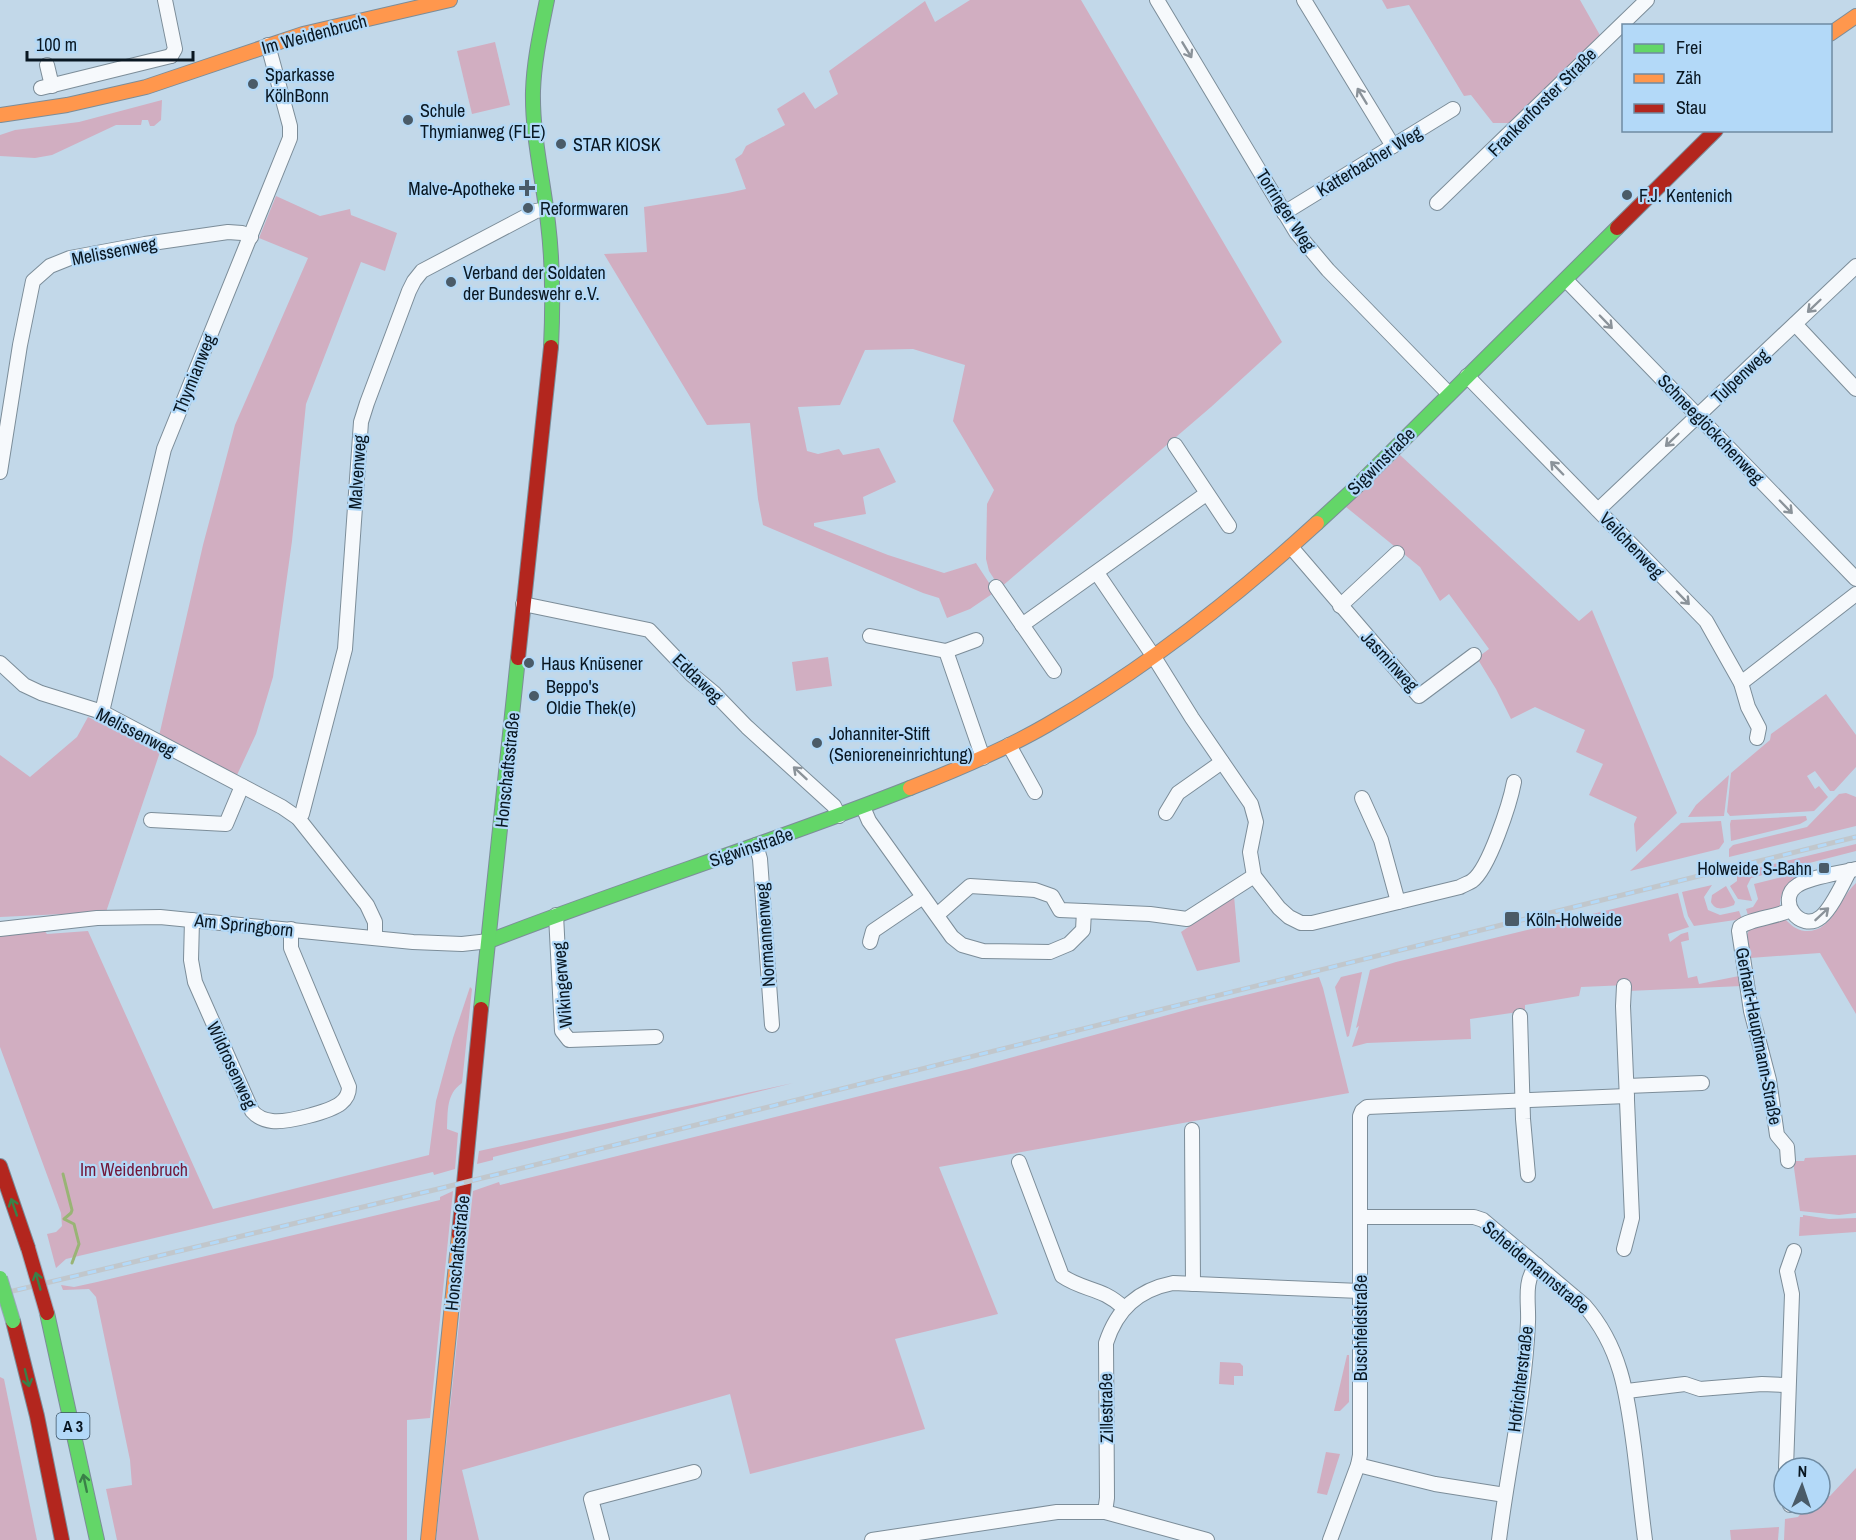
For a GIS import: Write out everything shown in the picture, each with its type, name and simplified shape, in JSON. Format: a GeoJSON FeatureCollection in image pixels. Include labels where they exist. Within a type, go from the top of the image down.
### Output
{"type":"FeatureCollection","features":[{"type":"Feature","properties":{"kind":"main road","name":"Im Weidenbruch"},"geometry":{"type":"LineString","coordinates":[[0,115],[67,105],[146,87],[303,34],[450,0]]}},
{"type":"Feature","properties":{"kind":"main road","name":"Honschaftsstraße"},"geometry":{"type":"LineString","coordinates":[[428,1540],[552,333],[552,270],[547,210],[535,141],[532,105],[534,69],[547,0]]}},
{"type":"Feature","properties":{"kind":"main road"},"geometry":{"type":"LineString","coordinates":[[1832,33],[1856,16]]}},
{"type":"Feature","properties":{"kind":"main road","name":"Sigwinstraße"},"geometry":{"type":"LineString","coordinates":[[489,941],[556,915],[839,816],[984,758],[1078,707],[1154,657],[1261,574],[1353,489],[1714,132]]}},
{"type":"Feature","properties":{"kind":"main road"},"geometry":{"type":"LineString","coordinates":[[493,904],[501,916],[536,923]]}},
{"type":"Feature","properties":{"kind":"main road","name":"A 3"},"geometry":{"type":"LineString","coordinates":[[0,1166],[47,1313],[97,1540]]}},
{"type":"Feature","properties":{"kind":"main road","name":"A 3"},"geometry":{"type":"LineString","coordinates":[[0,1278],[37,1416],[62,1540]]}},
{"type":"Feature","properties":{"kind":"street"},"geometry":{"type":"LineString","coordinates":[[47,65],[47,87],[171,56],[175,49],[165,0]]}},
{"type":"Feature","properties":{"kind":"street","name":"Torringer Weg"},"geometry":{"type":"LineString","coordinates":[[1157,0],[1284,213],[1312,252],[1449,394]]}},
{"type":"Feature","properties":{"kind":"street"},"geometry":{"type":"LineString","coordinates":[[1304,0],[1393,146]]}},
{"type":"Feature","properties":{"kind":"street","name":"Frankenforster Straße"},"geometry":{"type":"LineString","coordinates":[[1622,24],[1647,0]]}},
{"type":"Feature","properties":{"kind":"street","name":"Frankenforster Straße"},"geometry":{"type":"LineString","coordinates":[[1437,203],[1622,24]]}},
{"type":"Feature","properties":{"kind":"street","name":"Thymianweg"},"geometry":{"type":"LineString","coordinates":[[102,712],[164,449],[290,138],[287,116],[267,45]]}},
{"type":"Feature","properties":{"kind":"street"},"geometry":{"type":"LineString","coordinates":[[171,56],[180,77]]}},
{"type":"Feature","properties":{"kind":"street","name":"Katterbacher Weg"},"geometry":{"type":"LineString","coordinates":[[1284,213],[1454,109]]}},
{"type":"Feature","properties":{"kind":"street","name":"Malvenweg"},"geometry":{"type":"LineString","coordinates":[[297,818],[302,814],[345,649],[361,422],[370,392],[409,291],[422,271],[536,211],[547,210]]}},
{"type":"Feature","properties":{"kind":"street","name":"Melissenweg"},"geometry":{"type":"LineString","coordinates":[[0,472],[20,345],[33,281],[50,266],[70,258],[228,232],[242,233],[251,237]]}},
{"type":"Feature","properties":{"kind":"street","name":"Tulpenweg"},"geometry":{"type":"LineString","coordinates":[[1598,510],[1856,266]]}},
{"type":"Feature","properties":{"kind":"street","name":"Schneeglöckchenweg"},"geometry":{"type":"LineString","coordinates":[[1566,280],[1856,579]]}},
{"type":"Feature","properties":{"kind":"street"},"geometry":{"type":"LineString","coordinates":[[1795,324],[1856,389]]}},
{"type":"Feature","properties":{"kind":"street","name":"Veilchenweg"},"geometry":{"type":"LineString","coordinates":[[1467,376],[1706,621],[1741,683],[1748,706],[1759,728],[1757,738]]}},
{"type":"Feature","properties":{"kind":"street"},"geometry":{"type":"LineString","coordinates":[[1175,445],[1229,526]]}},
{"type":"Feature","properties":{"kind":"street"},"geometry":{"type":"LineString","coordinates":[[1022,625],[1206,494]]}},
{"type":"Feature","properties":{"kind":"street","name":"Jasminweg"},"geometry":{"type":"LineString","coordinates":[[1291,547],[1419,696],[1474,655]]}},
{"type":"Feature","properties":{"kind":"street"},"geometry":{"type":"LineString","coordinates":[[1340,606],[1397,553]]}},
{"type":"Feature","properties":{"kind":"street"},"geometry":{"type":"LineString","coordinates":[[1098,573],[1251,804],[1256,822],[1250,852],[1254,876],[1289,917],[1301,923],[1312,923],[1460,887],[1473,881],[1484,864],[1505,818],[1514,782]]}},
{"type":"Feature","properties":{"kind":"street"},"geometry":{"type":"LineString","coordinates":[[996,587],[1054,671]]}},
{"type":"Feature","properties":{"kind":"street"},"geometry":{"type":"LineString","coordinates":[[1741,683],[1856,594]]}},
{"type":"Feature","properties":{"kind":"street","name":"Eddaweg"},"geometry":{"type":"LineString","coordinates":[[524,604],[648,630],[679,662],[834,806],[839,816]]}},
{"type":"Feature","properties":{"kind":"street"},"geometry":{"type":"LineString","coordinates":[[870,636],[946,651],[976,640]]}},
{"type":"Feature","properties":{"kind":"street"},"geometry":{"type":"LineString","coordinates":[[946,651],[984,758]]}},
{"type":"Feature","properties":{"kind":"street","name":"Melissenweg"},"geometry":{"type":"LineString","coordinates":[[0,663],[24,685],[41,693],[102,712],[282,807],[297,818],[367,905],[375,922],[375,938]]}},
{"type":"Feature","properties":{"kind":"street"},"geometry":{"type":"LineString","coordinates":[[1010,745],[1035,792]]}},
{"type":"Feature","properties":{"kind":"street"},"geometry":{"type":"LineString","coordinates":[[1166,813],[1178,793],[1222,762]]}},
{"type":"Feature","properties":{"kind":"street"},"geometry":{"type":"LineString","coordinates":[[151,820],[226,824],[242,786]]}},
{"type":"Feature","properties":{"kind":"street"},"geometry":{"type":"LineString","coordinates":[[1362,798],[1381,840],[1398,902]]}},
{"type":"Feature","properties":{"kind":"street"},"geometry":{"type":"LineString","coordinates":[[863,807],[869,821],[923,897],[952,937],[962,945],[983,951],[1050,952],[1070,944],[1083,930],[1084,911]]}},
{"type":"Feature","properties":{"kind":"street","name":"Normannenweg"},"geometry":{"type":"LineString","coordinates":[[756,845],[760,859],[772,1025]]}},
{"type":"Feature","properties":{"kind":"street"},"geometry":{"type":"LineString","coordinates":[[1853,870],[1821,917],[1805,921],[1799,919],[1790,910],[1790,896],[1798,885],[1853,870]]}},
{"type":"Feature","properties":{"kind":"street"},"geometry":{"type":"LineString","coordinates":[[937,915],[970,886],[1035,890],[1052,896],[1060,910],[1150,914],[1188,919],[1254,876]]}},
{"type":"Feature","properties":{"kind":"street"},"geometry":{"type":"LineString","coordinates":[[870,942],[873,931],[923,897]]}},
{"type":"Feature","properties":{"kind":"street","name":"Gerhart-Hauptmann-Straße"},"geometry":{"type":"LineString","coordinates":[[1788,1161],[1787,1147],[1777,1135],[1769,1080],[1751,1011],[1740,927],[1746,922],[1775,917],[1790,910]]}},
{"type":"Feature","properties":{"kind":"street","name":"Wikingerweg"},"geometry":{"type":"LineString","coordinates":[[556,915],[562,1031],[569,1040],[656,1037]]}},
{"type":"Feature","properties":{"kind":"street","name":"Am Springborn"},"geometry":{"type":"LineString","coordinates":[[0,929],[108,917],[160,916],[375,938],[462,944],[489,941]]}},
{"type":"Feature","properties":{"kind":"street","name":"Wildrosenweg"},"geometry":{"type":"LineString","coordinates":[[192,920],[191,960],[195,982],[252,1111],[256,1116],[275,1122],[328,1110],[341,1103],[349,1094],[349,1087],[291,948],[291,929]]}},
{"type":"Feature","properties":{"kind":"street"},"geometry":{"type":"LineString","coordinates":[[1623,1249],[1632,1218],[1624,986]]}},
{"type":"Feature","properties":{"kind":"street"},"geometry":{"type":"LineString","coordinates":[[1520,1016],[1523,1119],[1528,1175]]}},
{"type":"Feature","properties":{"kind":"street"},"geometry":{"type":"LineString","coordinates":[[1523,1101],[1702,1083]]}},
{"type":"Feature","properties":{"kind":"street","name":"Buschfeldstraße"},"geometry":{"type":"LineString","coordinates":[[1330,1540],[1360,1455],[1360,1116],[1362,1111],[1367,1107],[1523,1101]]}},
{"type":"Feature","properties":{"kind":"street"},"geometry":{"type":"LineString","coordinates":[[1192,1130],[1193,1284]]}},
{"type":"Feature","properties":{"kind":"street"},"geometry":{"type":"LineString","coordinates":[[1019,1162],[1062,1276],[1069,1281],[1106,1293],[1124,1308]]}},
{"type":"Feature","properties":{"kind":"street","name":"Scheidemannstraße"},"geometry":{"type":"LineString","coordinates":[[1360,1217],[1474,1217],[1483,1220],[1584,1305],[1596,1318],[1612,1348],[1626,1391],[1645,1540]]}},
{"type":"Feature","properties":{"kind":"street"},"geometry":{"type":"LineString","coordinates":[[1785,1456],[1792,1294],[1787,1270],[1794,1251]]}},
{"type":"Feature","properties":{"kind":"street","name":"Hofrichterstraße"},"geometry":{"type":"LineString","coordinates":[[1500,1540],[1504,1496],[1523,1383],[1528,1288],[1532,1270],[1537,1265]]}},
{"type":"Feature","properties":{"kind":"street","name":"Zillestraße"},"geometry":{"type":"LineString","coordinates":[[1105,1512],[1107,1498],[1105,1356],[1110,1330],[1124,1308],[1141,1294],[1173,1283],[1360,1291]]}},
{"type":"Feature","properties":{"kind":"street"},"geometry":{"type":"LineString","coordinates":[[1626,1391],[1684,1384],[1700,1389],[1762,1384],[1787,1385]]}},
{"type":"Feature","properties":{"kind":"street"},"geometry":{"type":"LineString","coordinates":[[1358,1465],[1435,1484],[1504,1496]]}},
{"type":"Feature","properties":{"kind":"street"},"geometry":{"type":"LineString","coordinates":[[602,1540],[591,1499],[694,1472]]}},
{"type":"Feature","properties":{"kind":"street"},"geometry":{"type":"LineString","coordinates":[[872,1540],[1058,1512],[1105,1512],[1207,1540]]}},
{"type":"Feature","properties":{"kind":"green space"},"geometry":{"type":"Polygon","coordinates":[[[970,0],[1081,0],[1282,342],[1211,407],[1000,588],[989,571],[986,559],[987,504],[994,490],[953,421],[965,365],[913,349],[865,350],[840,405],[798,407],[807,451],[818,454],[839,449],[843,455],[879,448],[896,482],[863,497],[866,514],[814,523],[814,526],[888,555],[944,573],[976,563],[995,592],[970,609],[947,618],[939,598],[763,525],[750,423],[707,425],[604,254],[647,252],[644,207],[746,189],[735,159],[742,154],[746,146],[785,125],[777,109],[804,92],[815,109],[838,94],[829,71],[925,1],[935,22],[970,0]]]}},
{"type":"Feature","properties":{"kind":"green space"},"geometry":{"type":"Polygon","coordinates":[[[1382,0],[1580,0],[1601,37],[1509,123],[1493,123],[1471,95],[1464,96],[1409,5],[1387,9],[1382,0]]]}},
{"type":"Feature","properties":{"kind":"green space"},"geometry":{"type":"Polygon","coordinates":[[[495,42],[510,105],[472,114],[457,51],[495,42]]]}},
{"type":"Feature","properties":{"kind":"green space"},"geometry":{"type":"Polygon","coordinates":[[[162,100],[161,120],[154,126],[150,126],[148,120],[142,120],[141,125],[116,125],[52,155],[35,158],[0,156],[0,135],[15,130],[79,122],[162,100]]]}},
{"type":"Feature","properties":{"kind":"green space"},"geometry":{"type":"Polygon","coordinates":[[[276,196],[320,216],[350,209],[351,215],[397,233],[385,271],[361,262],[306,404],[292,541],[273,677],[256,734],[237,775],[159,736],[203,545],[235,425],[308,258],[259,238],[276,196]]]}},
{"type":"Feature","properties":{"kind":"green space"},"geometry":{"type":"Polygon","coordinates":[[[1400,455],[1579,621],[1592,610],[1677,813],[1636,852],[1634,824],[1637,817],[1589,795],[1603,764],[1576,752],[1585,730],[1535,707],[1511,719],[1477,658],[1489,649],[1449,594],[1440,601],[1420,567],[1346,507],[1400,455]]]}},
{"type":"Feature","properties":{"kind":"green space"},"geometry":{"type":"Polygon","coordinates":[[[828,657],[832,686],[796,691],[792,662],[828,657]]]}},
{"type":"Feature","properties":{"kind":"green space"},"geometry":{"type":"Polygon","coordinates":[[[1826,694],[1856,735],[1856,767],[1834,791],[1830,791],[1815,771],[1807,776],[1815,789],[1819,786],[1828,797],[1814,811],[1730,816],[1727,812],[1731,773],[1770,740],[1771,734],[1826,694]]]}},
{"type":"Feature","properties":{"kind":"green space"},"geometry":{"type":"Polygon","coordinates":[[[88,717],[160,752],[106,912],[0,917],[0,755],[30,777],[77,737],[88,717]]]}},
{"type":"Feature","properties":{"kind":"green space"},"geometry":{"type":"Polygon","coordinates":[[[1729,775],[1724,816],[1688,817],[1696,805],[1729,775]]]}},
{"type":"Feature","properties":{"kind":"green space"},"geometry":{"type":"Polygon","coordinates":[[[1846,793],[1856,797],[1856,826],[1729,857],[1729,849],[1733,845],[1807,827],[1839,794],[1846,793]]]}},
{"type":"Feature","properties":{"kind":"green space"},"geometry":{"type":"Polygon","coordinates":[[[1806,816],[1807,820],[1800,824],[1731,841],[1731,820],[1806,816]]]}},
{"type":"Feature","properties":{"kind":"green space"},"geometry":{"type":"Polygon","coordinates":[[[1721,821],[1724,842],[1719,849],[1630,871],[1681,823],[1721,821]]]}},
{"type":"Feature","properties":{"kind":"green space"},"geometry":{"type":"Polygon","coordinates":[[[1856,844],[1856,851],[1751,878],[1747,886],[1752,901],[1738,899],[1730,886],[1737,881],[1737,873],[1856,844]]]}},
{"type":"Feature","properties":{"kind":"green space"},"geometry":{"type":"Polygon","coordinates":[[[1810,870],[1811,873],[1792,881],[1784,889],[1780,909],[1749,918],[1746,909],[1753,907],[1758,899],[1754,884],[1810,870]]]}},
{"type":"Feature","properties":{"kind":"green space"},"geometry":{"type":"Polygon","coordinates":[[[1856,883],[1856,1014],[1820,953],[1750,958],[1746,937],[1750,928],[1785,919],[1794,927],[1802,930],[1815,930],[1829,921],[1856,883]]]}},
{"type":"Feature","properties":{"kind":"green space"},"geometry":{"type":"Polygon","coordinates":[[[1712,885],[1704,897],[1708,910],[1720,915],[1739,911],[1742,919],[1694,926],[1688,916],[1682,892],[1712,885]]]}},
{"type":"Feature","properties":{"kind":"green space"},"geometry":{"type":"Polygon","coordinates":[[[1726,886],[1735,902],[1734,905],[1715,907],[1711,902],[1712,895],[1726,886]]]}},
{"type":"Feature","properties":{"kind":"green space"},"geometry":{"type":"Polygon","coordinates":[[[1678,893],[1689,927],[1668,934],[1670,942],[1688,932],[1689,940],[1681,942],[1688,978],[1697,976],[1699,984],[1739,976],[1742,986],[1628,991],[1627,985],[1581,987],[1579,996],[1525,1005],[1525,1011],[1470,1019],[1471,1039],[1367,1043],[1352,1047],[1359,1026],[1356,1028],[1370,970],[1678,893]]]}},
{"type":"Feature","properties":{"kind":"green space"},"geometry":{"type":"Polygon","coordinates":[[[1234,896],[1240,962],[1197,971],[1181,932],[1234,896]]]}},
{"type":"Feature","properties":{"kind":"green space","name":"Im Weidenbruch"},"geometry":{"type":"Polygon","coordinates":[[[43,929],[47,934],[88,931],[213,1209],[429,1155],[436,1101],[470,987],[472,989],[462,1083],[453,1092],[448,1109],[447,1129],[458,1133],[455,1169],[434,1175],[433,1172],[66,1259],[56,1268],[47,1234],[56,1232],[62,1226],[61,1213],[0,1047],[0,935],[43,929]]]}},
{"type":"Feature","properties":{"kind":"green space"},"geometry":{"type":"Polygon","coordinates":[[[1362,972],[1347,1037],[1335,987],[1341,977],[1362,972]]]}},
{"type":"Feature","properties":{"kind":"green space"},"geometry":{"type":"Polygon","coordinates":[[[1319,977],[1349,1093],[939,1167],[998,1314],[895,1339],[925,1429],[750,1474],[730,1394],[462,1470],[479,1540],[436,1540],[473,1191],[499,1182],[500,1185],[969,1069],[1197,1007],[1319,977]]]}},
{"type":"Feature","properties":{"kind":"green space"},"geometry":{"type":"Polygon","coordinates":[[[793,1083],[493,1157],[493,1160],[477,1164],[479,1151],[793,1083]]]}},
{"type":"Feature","properties":{"kind":"green space"},"geometry":{"type":"Polygon","coordinates":[[[1856,1155],[1856,1213],[1839,1215],[1800,1211],[1793,1161],[1804,1161],[1805,1158],[1856,1155]]]}},
{"type":"Feature","properties":{"kind":"green space"},"geometry":{"type":"Polygon","coordinates":[[[453,1191],[430,1418],[407,1420],[407,1540],[117,1540],[106,1489],[132,1485],[130,1460],[96,1297],[89,1289],[63,1290],[61,1285],[74,1287],[97,1282],[440,1200],[440,1197],[453,1191]]]}},
{"type":"Feature","properties":{"kind":"green space"},"geometry":{"type":"Polygon","coordinates":[[[1803,1215],[1829,1219],[1856,1218],[1856,1232],[1799,1236],[1800,1217],[1803,1215]]]}},
{"type":"Feature","properties":{"kind":"green space"},"geometry":{"type":"Polygon","coordinates":[[[1347,1355],[1349,1355],[1349,1402],[1340,1411],[1334,1411],[1347,1355]]]}},
{"type":"Feature","properties":{"kind":"green space"},"geometry":{"type":"Polygon","coordinates":[[[1220,1362],[1240,1363],[1243,1366],[1243,1376],[1234,1376],[1234,1385],[1219,1384],[1220,1362]]]}},
{"type":"Feature","properties":{"kind":"green space"},"geometry":{"type":"Polygon","coordinates":[[[0,1377],[4,1379],[37,1540],[0,1540],[0,1377]]]}},
{"type":"Feature","properties":{"kind":"green space"},"geometry":{"type":"Polygon","coordinates":[[[1326,1452],[1340,1454],[1327,1495],[1317,1493],[1326,1452]]]}},
{"type":"Feature","properties":{"kind":"green space"},"geometry":{"type":"Polygon","coordinates":[[[1856,1468],[1856,1540],[1784,1540],[1785,1519],[1799,1516],[1832,1516],[1832,1494],[1856,1468]]]}},
{"type":"Feature","properties":{"kind":"green space"},"geometry":{"type":"Polygon","coordinates":[[[1779,1527],[1778,1540],[1731,1540],[1730,1530],[1779,1527]]]}},
{"type":"Feature","properties":{"kind":"waterway"},"geometry":{"type":"LineString","coordinates":[[63,1174],[72,1210],[64,1219],[74,1224],[79,1244],[72,1263]]}},
{"type":"Feature","properties":{"kind":"railway"},"geometry":{"type":"LineString","coordinates":[[0,1294],[438,1189],[1856,837]]}},
{"type":"Feature","properties":{"kind":"traffic: fast"},"geometry":{"type":"LineString","coordinates":[[547,0],[538,45],[533,107],[551,254],[551,347]]}},
{"type":"Feature","properties":{"kind":"traffic: fast"},"geometry":{"type":"LineString","coordinates":[[1317,523],[1617,228]]}},
{"type":"Feature","properties":{"kind":"traffic: fast"},"geometry":{"type":"LineString","coordinates":[[481,1009],[518,658]]}},
{"type":"Feature","properties":{"kind":"traffic: fast"},"geometry":{"type":"LineString","coordinates":[[489,941],[910,788]]}},
{"type":"Feature","properties":{"kind":"traffic: fast"},"geometry":{"type":"LineString","coordinates":[[0,1278],[13,1321]]}},
{"type":"Feature","properties":{"kind":"traffic: fast"},"geometry":{"type":"LineString","coordinates":[[47,1313],[97,1540]]}},
{"type":"Feature","properties":{"kind":"traffic: slow"},"geometry":{"type":"LineString","coordinates":[[0,115],[67,105],[146,87],[303,34],[450,0]]}},
{"type":"Feature","properties":{"kind":"traffic: slow"},"geometry":{"type":"LineString","coordinates":[[1832,33],[1856,16]]}},
{"type":"Feature","properties":{"kind":"traffic: slow"},"geometry":{"type":"LineString","coordinates":[[910,788],[1014,743],[1083,703],[1153,657],[1221,606],[1317,523]]}},
{"type":"Feature","properties":{"kind":"traffic: slow"},"geometry":{"type":"LineString","coordinates":[[428,1540],[459,1235]]}},
{"type":"Feature","properties":{"kind":"traffic: jam"},"geometry":{"type":"LineString","coordinates":[[1617,228],[1714,132]]}},
{"type":"Feature","properties":{"kind":"traffic: jam"},"geometry":{"type":"LineString","coordinates":[[518,658],[551,347]]}},
{"type":"Feature","properties":{"kind":"traffic: jam"},"geometry":{"type":"LineString","coordinates":[[459,1235],[481,1009]]}},
{"type":"Feature","properties":{"kind":"traffic: jam"},"geometry":{"type":"LineString","coordinates":[[0,1166],[28,1248]]}},
{"type":"Feature","properties":{"kind":"traffic: jam"},"geometry":{"type":"LineString","coordinates":[[28,1248],[47,1313]]}},
{"type":"Feature","properties":{"kind":"traffic: jam"},"geometry":{"type":"LineString","coordinates":[[13,1321],[37,1416],[62,1540]]}},
{"type":"Feature","properties":{"kind":"place","name":"Sparkasse KölnBonn"},"geometry":{"type":"Point","coordinates":[253,84]}},
{"type":"Feature","properties":{"kind":"place","name":"Schule Thymianweg (FLE)"},"geometry":{"type":"Point","coordinates":[408,120]}},
{"type":"Feature","properties":{"kind":"place","name":"STAR KIOSK"},"geometry":{"type":"Point","coordinates":[561,144]}},
{"type":"Feature","properties":{"kind":"place","name":"Malve-Apotheke"},"geometry":{"type":"Point","coordinates":[527,188]}},
{"type":"Feature","properties":{"kind":"place","name":"F.J. Kentenich"},"geometry":{"type":"Point","coordinates":[1627,195]}},
{"type":"Feature","properties":{"kind":"place","name":"Reformwaren"},"geometry":{"type":"Point","coordinates":[528,208]}},
{"type":"Feature","properties":{"kind":"place","name":"Verband der Soldaten der Bundeswehr e.V."},"geometry":{"type":"Point","coordinates":[451,282]}},
{"type":"Feature","properties":{"kind":"place","name":"Haus Knüsener"},"geometry":{"type":"Point","coordinates":[529,663]}},
{"type":"Feature","properties":{"kind":"place","name":"Beppo's Oldie Thek(e)"},"geometry":{"type":"Point","coordinates":[534,696]}},
{"type":"Feature","properties":{"kind":"place","name":"Johanniter-Stift (Senioreneinrichtung)"},"geometry":{"type":"Point","coordinates":[817,743]}},
{"type":"Feature","properties":{"kind":"place","name":"Holweide S-Bahn"},"geometry":{"type":"Point","coordinates":[1824,868]}},
{"type":"Feature","properties":{"kind":"place","name":"Köln-Holweide"},"geometry":{"type":"Point","coordinates":[1512,919]}}]}
